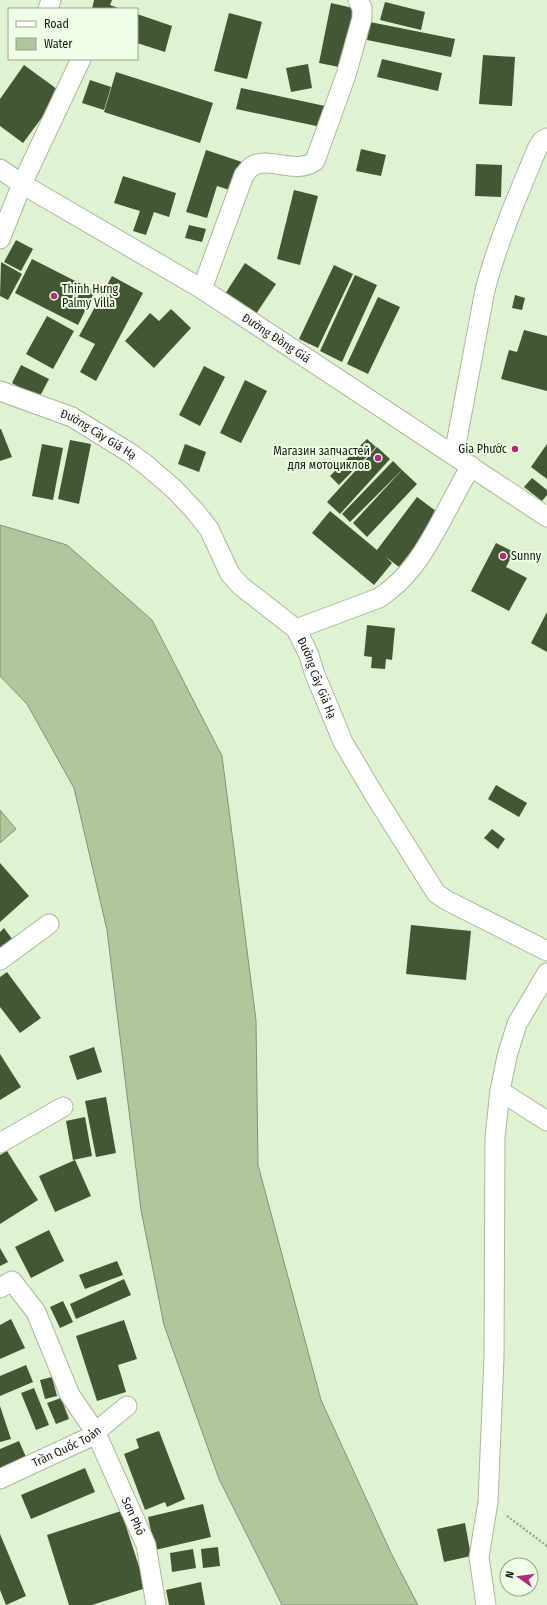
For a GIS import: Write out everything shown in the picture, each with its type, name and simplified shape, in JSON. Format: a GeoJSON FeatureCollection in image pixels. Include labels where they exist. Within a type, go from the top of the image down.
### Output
{"type":"FeatureCollection","features":[{"type":"Feature","properties":{"kind":"street"},"geometry":{"type":"LineString","coordinates":[[202,290],[244,175],[250,167],[265,163],[300,167],[310,165],[315,160],[346,75],[362,18],[362,8],[358,0]]}},
{"type":"Feature","properties":{"kind":"street"},"geometry":{"type":"LineString","coordinates":[[0,239],[22,184],[81,60]]}},
{"type":"Feature","properties":{"kind":"street"},"geometry":{"type":"LineString","coordinates":[[454,455],[485,290],[492,266],[512,208],[538,147],[542,141],[547,138]]}},
{"type":"Feature","properties":{"kind":"street","name":"Đường Đồng Giá"},"geometry":{"type":"LineString","coordinates":[[0,169],[22,184],[202,290],[547,517]]}},
{"type":"Feature","properties":{"kind":"street","name":"Đường Cây Giá Hạ"},"geometry":{"type":"LineString","coordinates":[[0,391],[72,417],[130,452],[174,489],[208,529],[222,560],[233,578],[296,629],[309,655],[314,672],[343,742],[436,893],[446,900],[547,951]]}},
{"type":"Feature","properties":{"kind":"street"},"geometry":{"type":"LineString","coordinates":[[296,629],[379,598],[402,580],[422,554],[471,466]]}},
{"type":"Feature","properties":{"kind":"street"},"geometry":{"type":"LineString","coordinates":[[0,960],[48,924]]}},
{"type":"Feature","properties":{"kind":"street"},"geometry":{"type":"LineString","coordinates":[[486,1605],[479,1557],[488,1502],[494,1358],[495,1137],[500,1091],[507,1056],[517,1024],[547,973]]}},
{"type":"Feature","properties":{"kind":"street"},"geometry":{"type":"LineString","coordinates":[[500,1091],[547,1121]]}},
{"type":"Feature","properties":{"kind":"street"},"geometry":{"type":"LineString","coordinates":[[0,1143],[63,1107]]}},
{"type":"Feature","properties":{"kind":"street"},"geometry":{"type":"LineString","coordinates":[[0,1288],[12,1280],[36,1312],[70,1395],[77,1443]]}},
{"type":"Feature","properties":{"kind":"street","name":"Sơn Phô"},"geometry":{"type":"LineString","coordinates":[[70,1395],[96,1433],[146,1545],[156,1605]]}},
{"type":"Feature","properties":{"kind":"street","name":"Trần Quốc Toản"},"geometry":{"type":"LineString","coordinates":[[0,1479],[88,1438],[96,1433],[127,1406]]}},
{"type":"Feature","properties":{"kind":"path"},"geometry":{"type":"LineString","coordinates":[[488,1502],[547,1546]]}},
{"type":"Feature","properties":{"kind":"water"},"geometry":{"type":"Polygon","coordinates":[[[0,525],[67,545],[152,620],[222,756],[256,1020],[258,1165],[321,1400],[392,1555],[418,1605],[282,1605],[219,1479],[164,1325],[141,1210],[107,930],[74,788],[27,704],[0,676],[0,525]]]}},
{"type":"Feature","properties":{"kind":"water"},"geometry":{"type":"Polygon","coordinates":[[[0,810],[16,829],[0,843],[0,810]]]}},
{"type":"Feature","properties":{"kind":"building"},"geometry":{"type":"Polygon","coordinates":[[[94,0],[112,0],[110,5],[118,8],[92,8],[94,0]]]}},
{"type":"Feature","properties":{"kind":"building"},"geometry":{"type":"Polygon","coordinates":[[[385,2],[425,12],[421,30],[380,20],[385,2]]]}},
{"type":"Feature","properties":{"kind":"building"},"geometry":{"type":"Polygon","coordinates":[[[331,3],[357,9],[344,68],[319,63],[331,3]]]}},
{"type":"Feature","properties":{"kind":"building"},"geometry":{"type":"Polygon","coordinates":[[[229,13],[262,22],[247,79],[214,71],[229,13]]]}},
{"type":"Feature","properties":{"kind":"building"},"geometry":{"type":"Polygon","coordinates":[[[138,14],[172,26],[165,52],[138,43],[138,14]]]}},
{"type":"Feature","properties":{"kind":"building"},"geometry":{"type":"Polygon","coordinates":[[[370,22],[455,39],[451,57],[367,40],[370,22]]]}},
{"type":"Feature","properties":{"kind":"building"},"geometry":{"type":"Polygon","coordinates":[[[483,55],[515,57],[512,106],[479,104],[483,55]]]}},
{"type":"Feature","properties":{"kind":"building"},"geometry":{"type":"Polygon","coordinates":[[[382,59],[442,73],[438,91],[377,77],[382,59]]]}},
{"type":"Feature","properties":{"kind":"building"},"geometry":{"type":"Polygon","coordinates":[[[308,64],[312,88],[291,92],[286,68],[308,64]]]}},
{"type":"Feature","properties":{"kind":"building"},"geometry":{"type":"Polygon","coordinates":[[[24,65],[61,92],[23,143],[0,126],[0,99],[24,65]]]}},
{"type":"Feature","properties":{"kind":"building"},"geometry":{"type":"Polygon","coordinates":[[[116,72],[213,103],[200,143],[104,112],[116,72]]]}},
{"type":"Feature","properties":{"kind":"building"},"geometry":{"type":"Polygon","coordinates":[[[90,80],[111,87],[104,110],[82,103],[90,80]]]}},
{"type":"Feature","properties":{"kind":"building"},"geometry":{"type":"Polygon","coordinates":[[[241,88],[325,106],[321,127],[236,109],[241,88]]]}},
{"type":"Feature","properties":{"kind":"building"},"geometry":{"type":"Polygon","coordinates":[[[361,149],[386,155],[381,176],[356,171],[361,149]]]}},
{"type":"Feature","properties":{"kind":"building"},"geometry":{"type":"Polygon","coordinates":[[[206,150],[245,163],[236,192],[217,186],[207,218],[186,212],[206,150]]]}},
{"type":"Feature","properties":{"kind":"building"},"geometry":{"type":"Polygon","coordinates":[[[476,164],[502,165],[501,197],[475,196],[476,164]]]}},
{"type":"Feature","properties":{"kind":"building"},"geometry":{"type":"Polygon","coordinates":[[[123,176],[176,193],[169,217],[154,212],[146,235],[133,231],[140,211],[114,203],[123,176]]]}},
{"type":"Feature","properties":{"kind":"building"},"geometry":{"type":"Polygon","coordinates":[[[294,190],[318,196],[300,265],[277,259],[294,190]]]}},
{"type":"Feature","properties":{"kind":"building"},"geometry":{"type":"Polygon","coordinates":[[[189,225],[206,229],[202,242],[185,238],[189,225]]]}},
{"type":"Feature","properties":{"kind":"building"},"geometry":{"type":"Polygon","coordinates":[[[16,240],[33,249],[21,271],[4,262],[16,240]]]}},
{"type":"Feature","properties":{"kind":"building"},"geometry":{"type":"Polygon","coordinates":[[[32,259],[95,291],[78,325],[15,293],[32,259]]]}},
{"type":"Feature","properties":{"kind":"building"},"geometry":{"type":"Polygon","coordinates":[[[1,262],[22,274],[8,300],[0,296],[1,262]]]}},
{"type":"Feature","properties":{"kind":"building"},"geometry":{"type":"Polygon","coordinates":[[[245,263],[276,284],[256,314],[225,294],[245,263]]]}},
{"type":"Feature","properties":{"kind":"building"},"geometry":{"type":"Polygon","coordinates":[[[334,265],[353,274],[318,348],[299,339],[334,265]]]}},
{"type":"Feature","properties":{"kind":"building"},"geometry":{"type":"Polygon","coordinates":[[[355,275],[377,285],[342,362],[320,351],[355,275]]]}},
{"type":"Feature","properties":{"kind":"building"},"geometry":{"type":"Polygon","coordinates":[[[112,276],[143,293],[96,381],[80,372],[95,344],[79,336],[112,276]]]}},
{"type":"Feature","properties":{"kind":"building"},"geometry":{"type":"Polygon","coordinates":[[[515,295],[525,298],[522,310],[512,308],[515,295]]]}},
{"type":"Feature","properties":{"kind":"building"},"geometry":{"type":"Polygon","coordinates":[[[378,297],[400,307],[368,374],[347,364],[378,297]]]}},
{"type":"Feature","properties":{"kind":"building"},"geometry":{"type":"Polygon","coordinates":[[[171,309],[191,328],[154,368],[125,341],[150,313],[159,321],[171,309]]]}},
{"type":"Feature","properties":{"kind":"building"},"geometry":{"type":"Polygon","coordinates":[[[47,316],[74,331],[53,369],[26,354],[47,316]]]}},
{"type":"Feature","properties":{"kind":"building"},"geometry":{"type":"Polygon","coordinates":[[[524,330],[547,336],[547,391],[501,379],[509,350],[517,352],[524,330]]]}},
{"type":"Feature","properties":{"kind":"building"},"geometry":{"type":"Polygon","coordinates":[[[21,365],[49,379],[39,398],[12,383],[21,365]]]}},
{"type":"Feature","properties":{"kind":"building"},"geometry":{"type":"Polygon","coordinates":[[[204,366],[225,377],[200,426],[179,415],[204,366]]]}},
{"type":"Feature","properties":{"kind":"building"},"geometry":{"type":"Polygon","coordinates":[[[245,380],[267,391],[241,443],[220,433],[245,380]]]}},
{"type":"Feature","properties":{"kind":"building"},"geometry":{"type":"Polygon","coordinates":[[[0,429],[12,457],[0,461],[0,429]]]}},
{"type":"Feature","properties":{"kind":"building"},"geometry":{"type":"Polygon","coordinates":[[[367,439],[376,447],[339,485],[330,476],[367,439]]]}},
{"type":"Feature","properties":{"kind":"building"},"geometry":{"type":"Polygon","coordinates":[[[70,440],[91,444],[79,504],[58,499],[70,440]]]}},
{"type":"Feature","properties":{"kind":"building"},"geometry":{"type":"Polygon","coordinates":[[[42,444],[63,448],[53,500],[32,496],[42,444]]]}},
{"type":"Feature","properties":{"kind":"building"},"geometry":{"type":"Polygon","coordinates":[[[185,444],[206,452],[199,472],[178,464],[185,444]]]}},
{"type":"Feature","properties":{"kind":"building"},"geometry":{"type":"Polygon","coordinates":[[[547,444],[547,479],[531,467],[547,444]]]}},
{"type":"Feature","properties":{"kind":"building"},"geometry":{"type":"Polygon","coordinates":[[[377,447],[390,459],[340,514],[327,502],[377,447]]]}},
{"type":"Feature","properties":{"kind":"building"},"geometry":{"type":"Polygon","coordinates":[[[393,461],[402,470],[350,522],[342,514],[393,461]]]}},
{"type":"Feature","properties":{"kind":"building"},"geometry":{"type":"Polygon","coordinates":[[[402,470],[417,484],[367,537],[353,523],[402,470]]]}},
{"type":"Feature","properties":{"kind":"building"},"geometry":{"type":"Polygon","coordinates":[[[532,478],[547,490],[547,495],[542,501],[524,487],[532,478]]]}},
{"type":"Feature","properties":{"kind":"building"},"geometry":{"type":"Polygon","coordinates":[[[417,497],[440,514],[399,567],[386,557],[392,563],[374,585],[312,533],[330,511],[377,550],[417,497]]]}},
{"type":"Feature","properties":{"kind":"building"},"geometry":{"type":"Polygon","coordinates":[[[496,543],[514,552],[506,567],[527,578],[509,611],[471,591],[496,543]]]}},
{"type":"Feature","properties":{"kind":"building"},"geometry":{"type":"Polygon","coordinates":[[[547,612],[547,652],[531,643],[547,612]]]}},
{"type":"Feature","properties":{"kind":"building"},"geometry":{"type":"Polygon","coordinates":[[[367,625],[395,628],[392,660],[386,659],[385,669],[371,668],[372,657],[364,656],[367,625]]]}},
{"type":"Feature","properties":{"kind":"building"},"geometry":{"type":"Polygon","coordinates":[[[496,785],[527,803],[519,817],[488,799],[496,785]]]}},
{"type":"Feature","properties":{"kind":"building"},"geometry":{"type":"Polygon","coordinates":[[[492,829],[505,839],[498,849],[484,838],[492,829]]]}},
{"type":"Feature","properties":{"kind":"building"},"geometry":{"type":"Polygon","coordinates":[[[0,863],[29,896],[0,922],[0,863]]]}},
{"type":"Feature","properties":{"kind":"building"},"geometry":{"type":"Polygon","coordinates":[[[411,925],[471,931],[466,980],[406,974],[411,925]]]}},
{"type":"Feature","properties":{"kind":"building"},"geometry":{"type":"Polygon","coordinates":[[[4,928],[15,943],[0,955],[0,932],[4,928]]]}},
{"type":"Feature","properties":{"kind":"building"},"geometry":{"type":"Polygon","coordinates":[[[7,972],[41,1018],[20,1033],[0,1007],[0,977],[7,972]]]}},
{"type":"Feature","properties":{"kind":"building"},"geometry":{"type":"Polygon","coordinates":[[[94,1047],[102,1072],[77,1080],[69,1056],[94,1047]]]}},
{"type":"Feature","properties":{"kind":"building"},"geometry":{"type":"Polygon","coordinates":[[[0,1054],[21,1087],[0,1100],[0,1054]]]}},
{"type":"Feature","properties":{"kind":"building"},"geometry":{"type":"Polygon","coordinates":[[[106,1097],[116,1153],[96,1157],[85,1101],[106,1097]]]}},
{"type":"Feature","properties":{"kind":"building"},"geometry":{"type":"Polygon","coordinates":[[[85,1117],[92,1156],[73,1160],[66,1121],[85,1117]]]}},
{"type":"Feature","properties":{"kind":"building"},"geometry":{"type":"Polygon","coordinates":[[[7,1151],[38,1200],[0,1224],[0,1155],[7,1151]]]}},
{"type":"Feature","properties":{"kind":"building"},"geometry":{"type":"Polygon","coordinates":[[[75,1160],[91,1196],[55,1212],[39,1176],[75,1160]]]}},
{"type":"Feature","properties":{"kind":"building"},"geometry":{"type":"Polygon","coordinates":[[[49,1230],[64,1261],[31,1278],[15,1247],[49,1230]]]}},
{"type":"Feature","properties":{"kind":"building"},"geometry":{"type":"Polygon","coordinates":[[[0,1248],[8,1262],[0,1266],[0,1248]]]}},
{"type":"Feature","properties":{"kind":"building"},"geometry":{"type":"Polygon","coordinates":[[[117,1261],[123,1275],[85,1289],[79,1275],[117,1261]]]}},
{"type":"Feature","properties":{"kind":"building"},"geometry":{"type":"Polygon","coordinates":[[[124,1279],[131,1295],[76,1319],[70,1304],[124,1279]]]}},
{"type":"Feature","properties":{"kind":"building"},"geometry":{"type":"Polygon","coordinates":[[[63,1301],[73,1322],[60,1328],[50,1307],[63,1301]]]}},
{"type":"Feature","properties":{"kind":"building"},"geometry":{"type":"Polygon","coordinates":[[[11,1319],[25,1348],[0,1359],[0,1325],[11,1319]]]}},
{"type":"Feature","properties":{"kind":"building"},"geometry":{"type":"Polygon","coordinates":[[[124,1320],[137,1359],[118,1365],[126,1392],[97,1401],[76,1336],[124,1320]]]}},
{"type":"Feature","properties":{"kind":"building"},"geometry":{"type":"Polygon","coordinates":[[[26,1365],[33,1382],[0,1396],[0,1376],[26,1365]]]}},
{"type":"Feature","properties":{"kind":"building"},"geometry":{"type":"Polygon","coordinates":[[[52,1377],[57,1396],[45,1399],[40,1380],[52,1377]]]}},
{"type":"Feature","properties":{"kind":"building"},"geometry":{"type":"Polygon","coordinates":[[[34,1388],[49,1425],[36,1430],[21,1393],[34,1388]]]}},
{"type":"Feature","properties":{"kind":"building"},"geometry":{"type":"Polygon","coordinates":[[[61,1398],[69,1419],[56,1424],[47,1403],[61,1398]]]}},
{"type":"Feature","properties":{"kind":"building"},"geometry":{"type":"Polygon","coordinates":[[[0,1406],[11,1439],[0,1442],[0,1406]]]}},
{"type":"Feature","properties":{"kind":"building"},"geometry":{"type":"Polygon","coordinates":[[[159,1431],[185,1499],[167,1507],[165,1502],[145,1510],[124,1454],[139,1448],[136,1439],[159,1431]]]}},
{"type":"Feature","properties":{"kind":"building"},"geometry":{"type":"Polygon","coordinates":[[[19,1441],[26,1457],[0,1469],[0,1449],[19,1441]]]}},
{"type":"Feature","properties":{"kind":"building"},"geometry":{"type":"Polygon","coordinates":[[[85,1468],[95,1492],[31,1519],[21,1495],[85,1468]]]}},
{"type":"Feature","properties":{"kind":"building"},"geometry":{"type":"Polygon","coordinates":[[[203,1504],[211,1537],[155,1550],[148,1517],[203,1504]]]}},
{"type":"Feature","properties":{"kind":"building"},"geometry":{"type":"Polygon","coordinates":[[[121,1511],[146,1588],[92,1605],[69,1605],[47,1535],[121,1511]]]}},
{"type":"Feature","properties":{"kind":"building"},"geometry":{"type":"Polygon","coordinates":[[[465,1523],[471,1556],[444,1562],[437,1529],[465,1523]]]}},
{"type":"Feature","properties":{"kind":"building"},"geometry":{"type":"Polygon","coordinates":[[[0,1534],[26,1596],[6,1605],[0,1590],[0,1534]]]}},
{"type":"Feature","properties":{"kind":"building"},"geometry":{"type":"Polygon","coordinates":[[[218,1547],[220,1566],[203,1568],[201,1549],[218,1547]]]}},
{"type":"Feature","properties":{"kind":"building"},"geometry":{"type":"Polygon","coordinates":[[[193,1549],[196,1568],[172,1572],[170,1553],[193,1549]]]}},
{"type":"Feature","properties":{"kind":"building"},"geometry":{"type":"Polygon","coordinates":[[[201,1582],[205,1605],[169,1605],[166,1590],[201,1582]]]}},
{"type":"Feature","properties":{"kind":"place","name":"Thịnh Hưng Palmy Villa"},"geometry":{"type":"Point","coordinates":[54,296]}},
{"type":"Feature","properties":{"kind":"place","name":"Gia Phước"},"geometry":{"type":"Point","coordinates":[515,449]}},
{"type":"Feature","properties":{"kind":"place","name":"Магазин запчастей для мотоциклов"},"geometry":{"type":"Point","coordinates":[378,458]}},
{"type":"Feature","properties":{"kind":"place","name":"Sunny"},"geometry":{"type":"Point","coordinates":[503,556]}}]}
